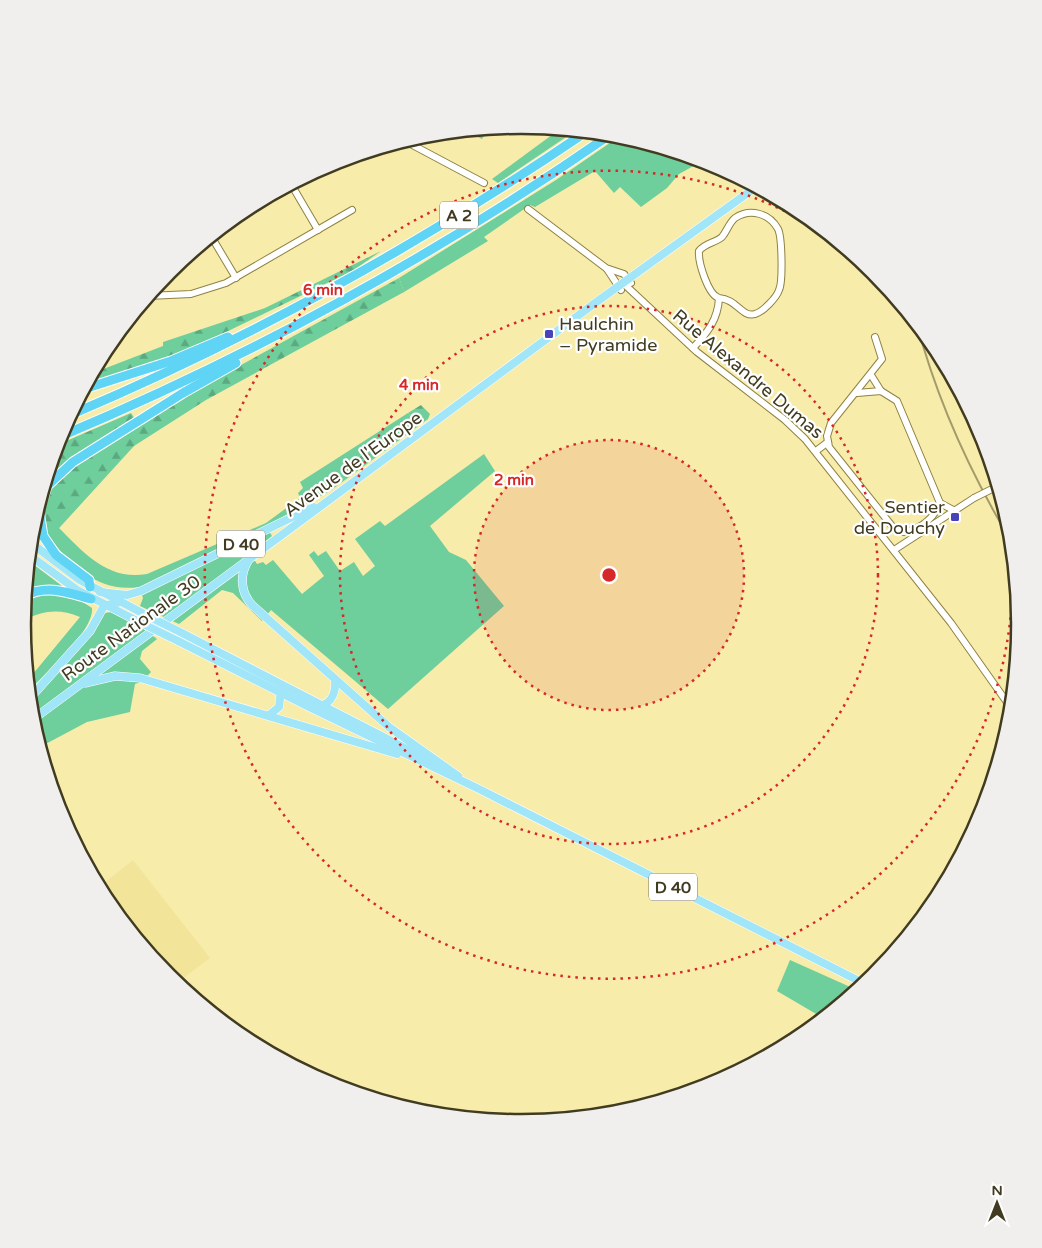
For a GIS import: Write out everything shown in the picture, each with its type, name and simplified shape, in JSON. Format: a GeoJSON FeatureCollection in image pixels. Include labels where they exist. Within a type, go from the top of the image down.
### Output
{"type":"FeatureCollection","features":[{"type":"Feature","properties":{"kind":"highway","name":"A 2"},"geometry":{"type":"LineString","coordinates":[[81,410],[185,364],[296,309],[454,218],[578,137]]}},
{"type":"Feature","properties":{"kind":"highway","name":"A 2"},"geometry":{"type":"LineString","coordinates":[[72,431],[162,392],[302,323],[458,234],[600,141]]}},
{"type":"Feature","properties":{"kind":"highway"},"geometry":{"type":"LineString","coordinates":[[93,386],[171,361],[296,309]]}},
{"type":"Feature","properties":{"kind":"highway"},"geometry":{"type":"LineString","coordinates":[[53,479],[74,462],[183,393],[267,346],[302,323]]}},
{"type":"Feature","properties":{"kind":"highway"},"geometry":{"type":"LineString","coordinates":[[41,529],[52,551],[88,580],[90,587]]}},
{"type":"Feature","properties":{"kind":"highway"},"geometry":{"type":"LineString","coordinates":[[32,594],[52,590],[91,599]]}},
{"type":"Feature","properties":{"kind":"main road","name":"Avenue de l'Europe"},"geometry":{"type":"LineString","coordinates":[[248,560],[573,321],[687,242],[750,191]]}},
{"type":"Feature","properties":{"kind":"main road","name":"D 40"},"geometry":{"type":"LineString","coordinates":[[100,592],[127,595],[141,591],[267,532],[339,493]]}},
{"type":"Feature","properties":{"kind":"main road","name":"D 40"},"geometry":{"type":"LineString","coordinates":[[37,549],[90,587],[325,705],[482,790]]}},
{"type":"Feature","properties":{"kind":"main road","name":"D 40"},"geometry":{"type":"LineString","coordinates":[[35,560],[59,579],[104,606],[482,790],[857,980]]}},
{"type":"Feature","properties":{"kind":"main road"},"geometry":{"type":"LineString","coordinates":[[248,560],[243,573],[242,584],[250,602],[335,680],[401,736],[458,776]]}},
{"type":"Feature","properties":{"kind":"main road","name":"Route Nationale 30"},"geometry":{"type":"LineString","coordinates":[[40,714],[248,560]]}},
{"type":"Feature","properties":{"kind":"main road"},"geometry":{"type":"LineString","coordinates":[[141,591],[134,599],[132,608],[136,618],[142,623]]}},
{"type":"Feature","properties":{"kind":"main road"},"geometry":{"type":"LineString","coordinates":[[36,692],[86,635],[104,606],[120,602]]}},
{"type":"Feature","properties":{"kind":"main road","name":"D 40"},"geometry":{"type":"LineString","coordinates":[[81,684],[110,677],[140,678],[389,751],[435,768]]}},
{"type":"Feature","properties":{"kind":"main road","name":"D 40"},"geometry":{"type":"LineString","coordinates":[[268,677],[279,685],[282,694]]}},
{"type":"Feature","properties":{"kind":"main road"},"geometry":{"type":"LineString","coordinates":[[311,708],[325,705],[334,695],[335,680]]}},
{"type":"Feature","properties":{"kind":"main road"},"geometry":{"type":"LineString","coordinates":[[269,715],[279,707],[282,694]]}},
{"type":"Feature","properties":{"kind":"street"},"geometry":{"type":"LineString","coordinates":[[415,146],[484,182]]}},
{"type":"Feature","properties":{"kind":"street"},"geometry":{"type":"LineString","coordinates":[[295,190],[318,230]]}},
{"type":"Feature","properties":{"kind":"street"},"geometry":{"type":"LineString","coordinates":[[528,208],[606,268],[625,285]]}},
{"type":"Feature","properties":{"kind":"street"},"geometry":{"type":"LineString","coordinates":[[158,295],[196,293],[236,278],[352,210]]}},
{"type":"Feature","properties":{"kind":"street"},"geometry":{"type":"LineString","coordinates":[[751,212],[760,214],[779,232],[782,253],[780,290],[760,312],[752,315],[745,313],[731,300],[719,298],[712,293],[702,269],[699,251],[721,238],[731,222],[737,217],[751,212]]}},
{"type":"Feature","properties":{"kind":"street"},"geometry":{"type":"LineString","coordinates":[[215,242],[236,278]]}},
{"type":"Feature","properties":{"kind":"street"},"geometry":{"type":"LineString","coordinates":[[606,268],[624,274],[625,285]]}},
{"type":"Feature","properties":{"kind":"street","name":"Rue Alexandre Dumas"},"geometry":{"type":"LineString","coordinates":[[625,285],[692,348],[785,420],[816,451],[951,623],[1005,699]]}},
{"type":"Feature","properties":{"kind":"street"},"geometry":{"type":"LineString","coordinates":[[692,348],[709,331],[716,314],[719,298]]}},
{"type":"Feature","properties":{"kind":"street"},"geometry":{"type":"LineString","coordinates":[[875,337],[883,358],[872,374],[832,420],[828,432],[828,442],[832,453],[894,530],[907,532],[923,524],[935,515],[940,503]]}},
{"type":"Feature","properties":{"kind":"street"},"geometry":{"type":"LineString","coordinates":[[872,374],[882,391],[894,399],[899,406],[940,503],[955,511]]}},
{"type":"Feature","properties":{"kind":"street"},"geometry":{"type":"LineString","coordinates":[[856,393],[882,391]]}},
{"type":"Feature","properties":{"kind":"street"},"geometry":{"type":"LineString","coordinates":[[816,451],[828,442]]}},
{"type":"Feature","properties":{"kind":"street"},"geometry":{"type":"LineString","coordinates":[[894,550],[974,498],[992,489]]}},
{"type":"Feature","properties":{"kind":"shaded area"},"geometry":{"type":"Polygon","coordinates":[[[133,860],[210,958],[183,978],[132,922],[105,882],[133,860]]]}},
{"type":"Feature","properties":{"kind":"green space"},"geometry":{"type":"Polygon","coordinates":[[[552,135],[567,136],[498,183],[492,179],[552,135]]]}},
{"type":"Feature","properties":{"kind":"green space"},"geometry":{"type":"Polygon","coordinates":[[[610,143],[648,151],[693,166],[679,174],[667,188],[641,207],[620,187],[614,193],[595,171],[535,207],[530,205],[484,237],[488,241],[404,292],[399,278],[556,180],[610,143]]]}},
{"type":"Feature","properties":{"kind":"green space"},"geometry":{"type":"Polygon","coordinates":[[[381,251],[354,270],[191,349],[96,381],[103,369],[163,346],[163,342],[265,308],[381,251]]]}},
{"type":"Feature","properties":{"kind":"green space"},"geometry":{"type":"Polygon","coordinates":[[[399,278],[404,292],[206,400],[134,446],[51,537],[39,538],[48,497],[68,440],[131,413],[139,425],[181,398],[399,278]]]}},
{"type":"Feature","properties":{"kind":"green space"},"geometry":{"type":"Polygon","coordinates":[[[421,405],[430,414],[428,419],[330,491],[332,480],[352,461],[414,421],[408,413],[421,405]]]}},
{"type":"Feature","properties":{"kind":"green space"},"geometry":{"type":"Polygon","coordinates":[[[408,413],[414,421],[352,461],[332,480],[330,491],[266,526],[272,536],[250,553],[257,564],[263,562],[266,565],[273,560],[302,594],[324,576],[309,555],[314,551],[318,556],[326,551],[340,571],[354,562],[363,576],[375,566],[355,539],[380,521],[385,526],[484,454],[495,471],[430,526],[449,552],[466,560],[504,606],[388,709],[271,610],[262,621],[233,593],[222,590],[179,624],[140,606],[143,598],[139,587],[125,588],[112,586],[88,576],[67,558],[49,537],[58,527],[87,555],[109,569],[133,575],[147,574],[266,523],[300,498],[298,493],[303,488],[300,482],[408,413]]]}},
{"type":"Feature","properties":{"kind":"green space"},"geometry":{"type":"Polygon","coordinates":[[[35,565],[66,589],[65,597],[81,601],[92,608],[91,618],[77,640],[35,685],[34,673],[80,617],[65,612],[38,614],[31,617],[35,565]]]}},
{"type":"Feature","properties":{"kind":"green space"},"geometry":{"type":"Polygon","coordinates":[[[111,612],[138,625],[157,639],[142,651],[140,659],[151,672],[141,682],[135,684],[130,712],[87,722],[46,744],[36,694],[105,613],[111,612]]]}},
{"type":"Feature","properties":{"kind":"green space"},"geometry":{"type":"Polygon","coordinates":[[[790,960],[850,987],[817,1014],[777,991],[790,960]]]}},
{"type":"Feature","properties":{"kind":"railway"},"geometry":{"type":"LineString","coordinates":[[923,344],[945,409],[969,464],[999,521]]}},
{"type":"Feature","properties":{"kind":"place","name":"Haulchin – Pyramide"},"geometry":{"type":"Point","coordinates":[549,334]}},
{"type":"Feature","properties":{"kind":"place","name":"Sentier de Douchy"},"geometry":{"type":"Point","coordinates":[955,517]}}]}
